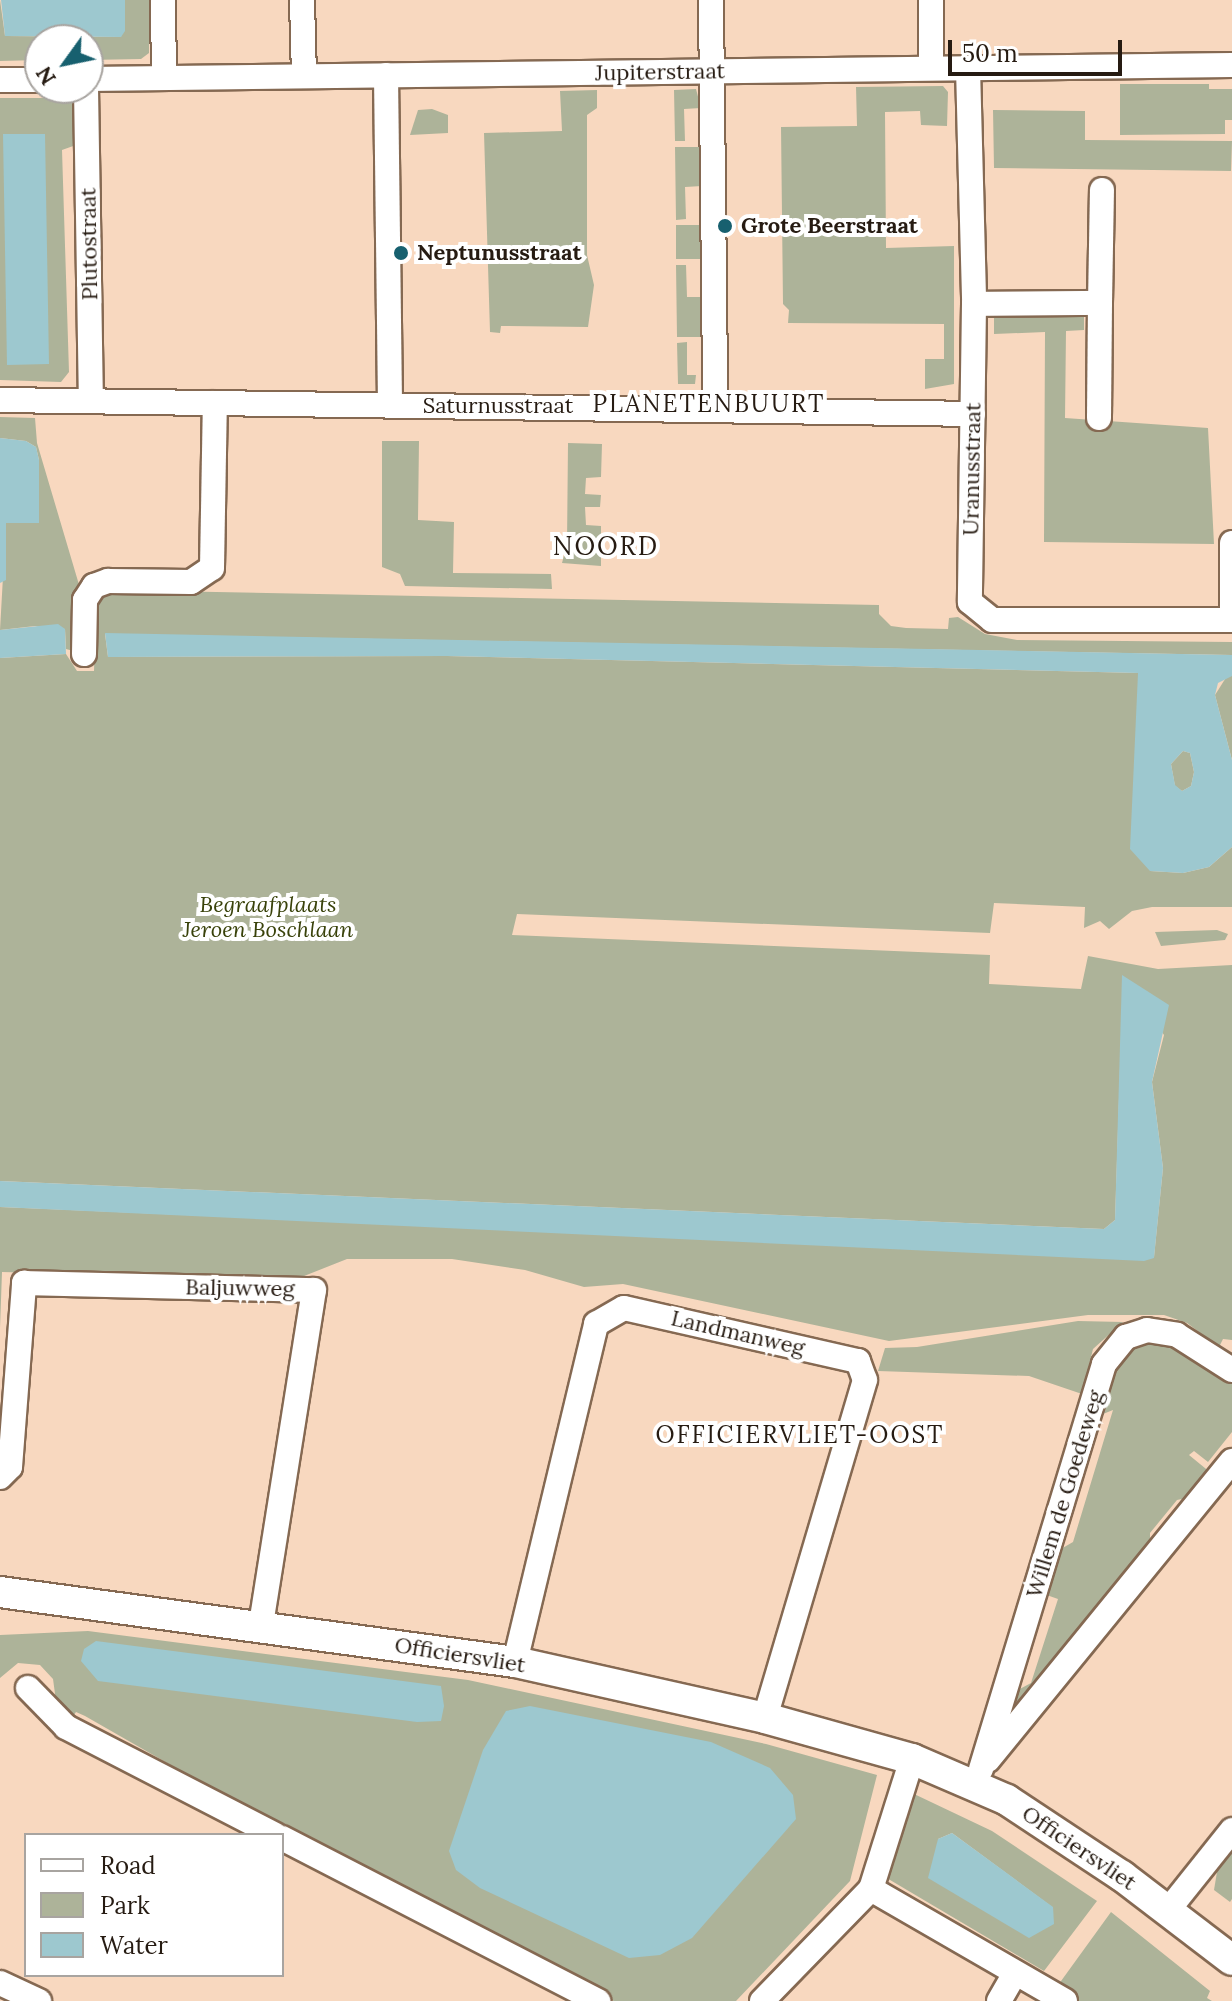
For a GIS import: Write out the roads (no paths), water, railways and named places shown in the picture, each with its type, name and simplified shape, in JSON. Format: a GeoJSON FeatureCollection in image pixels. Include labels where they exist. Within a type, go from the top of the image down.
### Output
{"type":"FeatureCollection","features":[{"type":"Feature","properties":{"kind":"main road","name":"Officiersvliet"},"geometry":{"type":"LineString","coordinates":[[0,1592],[261,1625],[515,1662],[765,1718],[978,1777],[1169,1909],[1232,1960]]}},
{"type":"Feature","properties":{"kind":"street"},"geometry":{"type":"LineString","coordinates":[[163,0],[164,78]]}},
{"type":"Feature","properties":{"kind":"street"},"geometry":{"type":"LineString","coordinates":[[302,0],[304,76]]}},
{"type":"Feature","properties":{"kind":"street"},"geometry":{"type":"LineString","coordinates":[[711,0],[715,409]]}},
{"type":"Feature","properties":{"kind":"street"},"geometry":{"type":"LineString","coordinates":[[931,0],[931,68]]}},
{"type":"Feature","properties":{"kind":"street","name":"Jupiterstraat"},"geometry":{"type":"LineString","coordinates":[[104,79],[1232,65]]}},
{"type":"Feature","properties":{"kind":"street","name":"Uranusstraat"},"geometry":{"type":"LineString","coordinates":[[968,68],[974,304],[970,602],[977,613],[992,620],[1232,620]]}},
{"type":"Feature","properties":{"kind":"street"},"geometry":{"type":"LineString","coordinates":[[386,75],[390,405]]}},
{"type":"Feature","properties":{"kind":"street"},"geometry":{"type":"LineString","coordinates":[[0,80],[24,80]]}},
{"type":"Feature","properties":{"kind":"street","name":"Plutostraat"},"geometry":{"type":"LineString","coordinates":[[86,104],[91,400]]}},
{"type":"Feature","properties":{"kind":"street"},"geometry":{"type":"LineString","coordinates":[[1099,418],[1102,190]]}},
{"type":"Feature","properties":{"kind":"street"},"geometry":{"type":"LineString","coordinates":[[974,304],[1100,303]]}},
{"type":"Feature","properties":{"kind":"street","name":"Saturnusstraat"},"geometry":{"type":"LineString","coordinates":[[0,400],[973,414]]}},
{"type":"Feature","properties":{"kind":"street"},"geometry":{"type":"LineString","coordinates":[[84,654],[85,600],[94,586],[108,581],[191,582],[212,568],[215,403]]}},
{"type":"Feature","properties":{"kind":"street"},"geometry":{"type":"LineString","coordinates":[[1232,543],[1232,620]]}},
{"type":"Feature","properties":{"kind":"street","name":"Baljuwweg"},"geometry":{"type":"LineString","coordinates":[[0,1477],[10,1467],[24,1283],[314,1290],[261,1625]]}},
{"type":"Feature","properties":{"kind":"street","name":"Landmanweg"},"geometry":{"type":"LineString","coordinates":[[515,1662],[596,1324],[624,1308],[651,1314],[858,1361],[865,1380],[765,1718]]}},
{"type":"Feature","properties":{"kind":"street","name":"Willem de Goedeweg"},"geometry":{"type":"LineString","coordinates":[[978,1777],[1104,1364],[1126,1337],[1147,1330],[1177,1335],[1232,1370]]}},
{"type":"Feature","properties":{"kind":"street"},"geometry":{"type":"LineString","coordinates":[[978,1777],[1232,1461]]}},
{"type":"Feature","properties":{"kind":"street"},"geometry":{"type":"LineString","coordinates":[[28,1688],[66,1727],[271,1833]]}},
{"type":"Feature","properties":{"kind":"street"},"geometry":{"type":"LineString","coordinates":[[762,2001],[871,1889],[912,1759]]}},
{"type":"Feature","properties":{"kind":"street"},"geometry":{"type":"LineString","coordinates":[[1169,1909],[1232,1830]]}},
{"type":"Feature","properties":{"kind":"street"},"geometry":{"type":"LineString","coordinates":[[284,1839],[598,2001]]}},
{"type":"Feature","properties":{"kind":"street"},"geometry":{"type":"LineString","coordinates":[[871,1889],[1065,2001]]}},
{"type":"Feature","properties":{"kind":"street"},"geometry":{"type":"LineString","coordinates":[[999,2001],[1015,1973]]}},
{"type":"Feature","properties":{"kind":"street"},"geometry":{"type":"LineString","coordinates":[[0,1983],[39,2001]]}},
{"type":"Feature","properties":{"kind":"water"},"geometry":{"type":"Polygon","coordinates":[[[1,0],[125,0],[125,31],[121,37],[104,37],[104,24],[24,24],[24,36],[5,36],[1,0]]]}},
{"type":"Feature","properties":{"kind":"water"},"geometry":{"type":"Polygon","coordinates":[[[3,134],[45,134],[49,364],[7,365],[3,134]]]}},
{"type":"Feature","properties":{"kind":"water"},"geometry":{"type":"Polygon","coordinates":[[[0,438],[26,441],[36,447],[39,460],[39,523],[6,523],[6,580],[0,583],[0,438]]]}},
{"type":"Feature","properties":{"kind":"water"},"geometry":{"type":"Polygon","coordinates":[[[58,624],[65,629],[66,654],[0,658],[0,630],[58,624]]]}},
{"type":"Feature","properties":{"kind":"water"},"geometry":{"type":"Polygon","coordinates":[[[105,633],[1232,655],[1232,676],[1218,683],[1215,695],[1232,760],[1232,847],[1209,867],[1183,873],[1150,871],[1130,849],[1138,673],[447,656],[108,657],[105,633]],[[1183,751],[1171,764],[1175,785],[1182,791],[1191,786],[1194,772],[1190,753],[1183,751]]]}},
{"type":"Feature","properties":{"kind":"water"},"geometry":{"type":"Polygon","coordinates":[[[1122,975],[1169,1005],[1152,1082],[1163,1168],[1154,1258],[1144,1261],[0,1207],[0,1181],[1104,1229],[1115,1220],[1122,975]]]}},
{"type":"Feature","properties":{"kind":"water"},"geometry":{"type":"Polygon","coordinates":[[[96,1641],[441,1686],[444,1706],[441,1721],[417,1722],[98,1681],[81,1661],[84,1649],[96,1641]]]}},
{"type":"Feature","properties":{"kind":"water"},"geometry":{"type":"Polygon","coordinates":[[[530,1706],[711,1742],[770,1768],[793,1795],[796,1819],[692,1938],[660,1955],[629,1958],[480,1888],[456,1870],[449,1851],[483,1750],[506,1711],[530,1706]]]}},
{"type":"Feature","properties":{"kind":"water"},"geometry":{"type":"Polygon","coordinates":[[[952,1833],[1053,1907],[1054,1924],[1029,1938],[928,1878],[938,1839],[952,1833]]]}},
{"type":"Feature","properties":{"kind":"place","name":"Grote Beerstraat"},"geometry":{"type":"Point","coordinates":[725,226]}},
{"type":"Feature","properties":{"kind":"place","name":"Neptunusstraat"},"geometry":{"type":"Point","coordinates":[401,253]}},
{"type":"Feature","properties":{"kind":"district","name":"PLANETENBUURT"},"geometry":{"type":"Point","coordinates":[709,404]}},
{"type":"Feature","properties":{"kind":"district","name":"NOORD"},"geometry":{"type":"Point","coordinates":[606,546]}},
{"type":"Feature","properties":{"kind":"district","name":"OFFICIERVLIET-OOST"},"geometry":{"type":"Point","coordinates":[800,1435]}},
{"type":"Feature","properties":{"kind":"park label","name":"Begraafplaats Jeroen Boschlaan"},"geometry":{"type":"Point","coordinates":[268,916]}}]}
